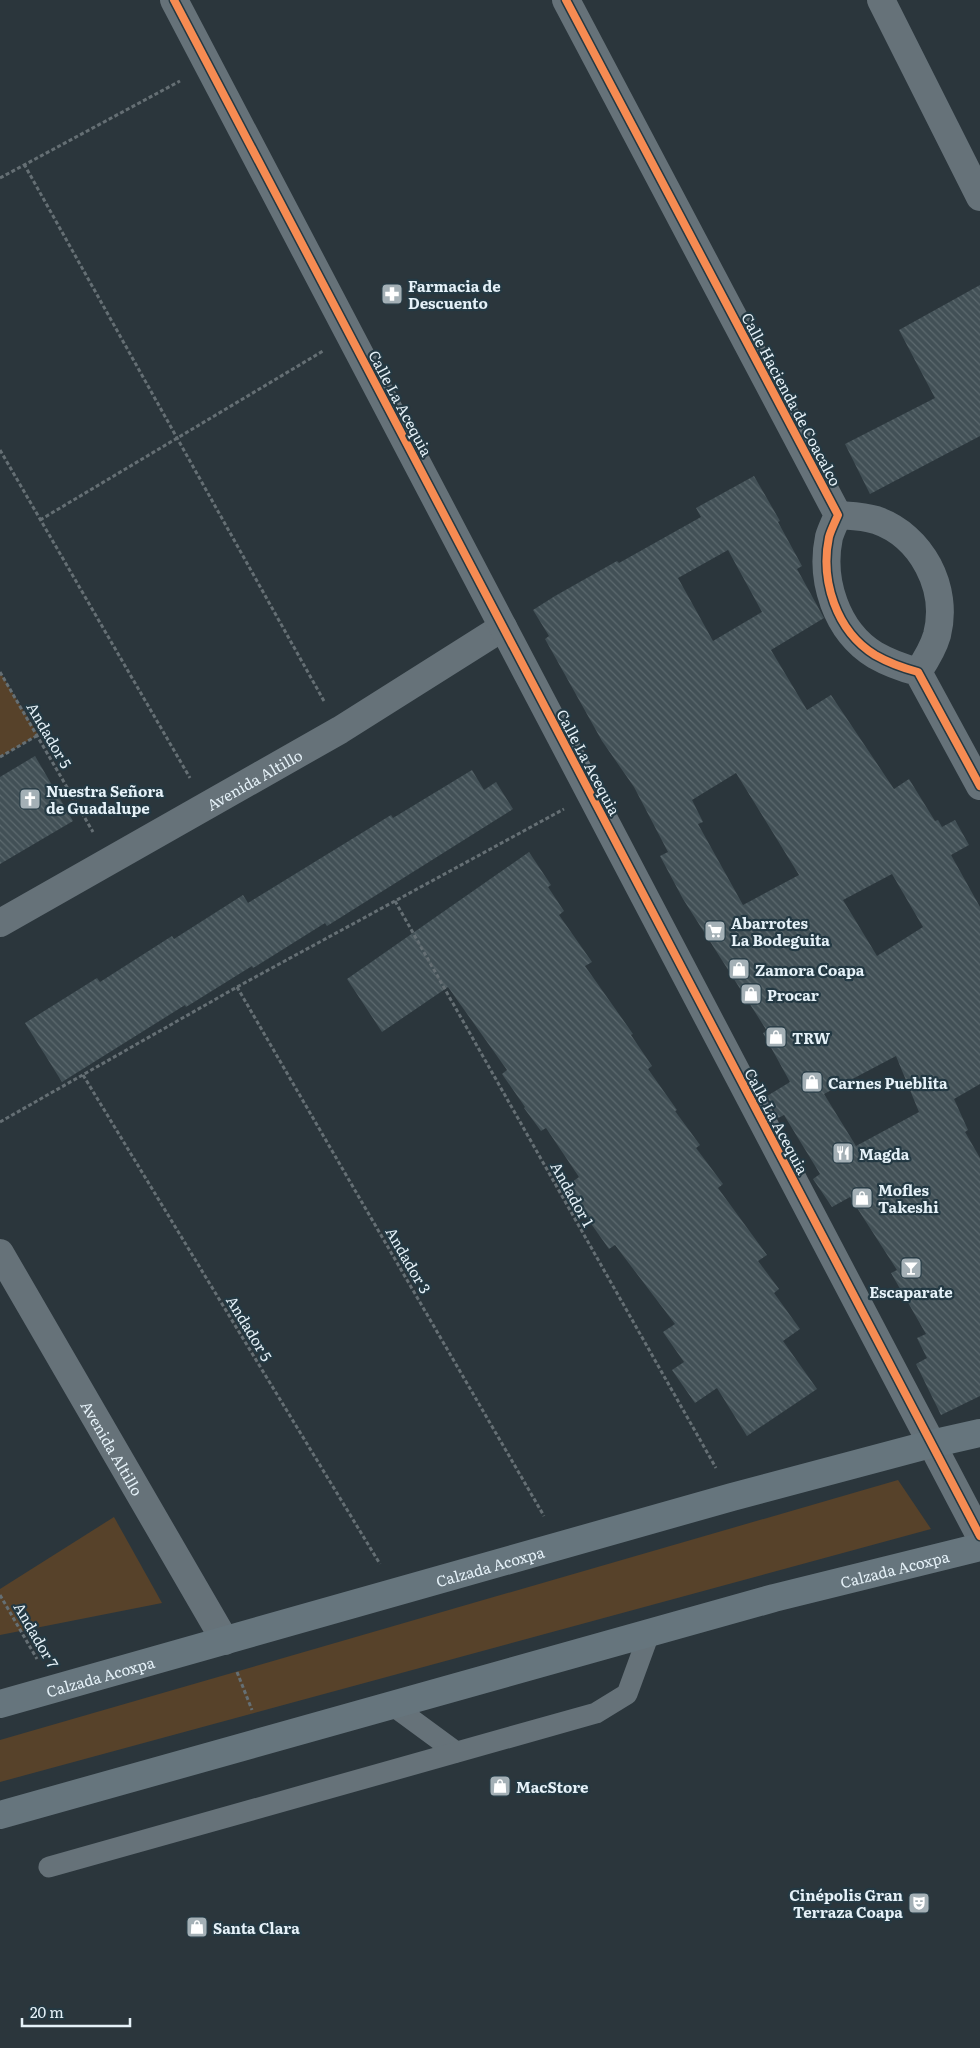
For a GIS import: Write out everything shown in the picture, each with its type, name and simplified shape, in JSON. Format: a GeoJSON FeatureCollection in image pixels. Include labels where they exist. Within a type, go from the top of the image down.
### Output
{"type":"FeatureCollection","features":[{"type":"Feature","properties":{"kind":"main road","name":"Calzada Acoxpa"},"geometry":{"type":"LineString","coordinates":[[0,1704],[732,1497],[931,1444],[980,1433]]}},
{"type":"Feature","properties":{"kind":"main road","name":"Calzada Acoxpa"},"geometry":{"type":"LineString","coordinates":[[0,1815],[774,1598],[980,1547]]}},
{"type":"Feature","properties":{"kind":"street","name":"Calle La Acequia"},"geometry":{"type":"LineString","coordinates":[[174,0],[980,1536]]}},
{"type":"Feature","properties":{"kind":"street","name":"Calle Hacienda de Coacalco"},"geometry":{"type":"LineString","coordinates":[[566,0],[838,516]]}},
{"type":"Feature","properties":{"kind":"street"},"geometry":{"type":"LineString","coordinates":[[880,0],[980,197]]}},
{"type":"Feature","properties":{"kind":"street"},"geometry":{"type":"LineString","coordinates":[[918,672],[930,654],[937,634],[940,613],[939,598],[931,571],[921,554],[909,540],[893,529],[876,520],[857,516],[838,516],[830,535],[826,557],[830,592],[841,619],[855,638],[874,654],[895,665],[918,672],[980,786]]}},
{"type":"Feature","properties":{"kind":"street","name":"Avenida Altillo"},"geometry":{"type":"LineString","coordinates":[[0,922],[340,730],[503,627]]}},
{"type":"Feature","properties":{"kind":"street","name":"Avenida Altillo"},"geometry":{"type":"LineString","coordinates":[[0,1253],[226,1641]]}},
{"type":"Feature","properties":{"kind":"lane"},"geometry":{"type":"LineString","coordinates":[[49,1867],[596,1714],[627,1694],[649,1634]]}},
{"type":"Feature","properties":{"kind":"lane"},"geometry":{"type":"LineString","coordinates":[[392,1705],[456,1752]]}},
{"type":"Feature","properties":{"kind":"path"},"geometry":{"type":"LineString","coordinates":[[0,178],[208,65]]}},
{"type":"Feature","properties":{"kind":"path"},"geometry":{"type":"LineString","coordinates":[[24,164],[340,730]]}},
{"type":"Feature","properties":{"kind":"path"},"geometry":{"type":"LineString","coordinates":[[40,520],[350,336]]}},
{"type":"Feature","properties":{"kind":"path"},"geometry":{"type":"LineString","coordinates":[[0,450],[206,805]]}},
{"type":"Feature","properties":{"kind":"path"},"geometry":{"type":"LineString","coordinates":[[0,758],[38,735]]}},
{"type":"Feature","properties":{"kind":"path"},"geometry":{"type":"LineString","coordinates":[[0,1122],[237,987],[591,795]]}},
{"type":"Feature","properties":{"kind":"path"},"geometry":{"type":"LineString","coordinates":[[226,1641],[264,1741]]}},
{"type":"Feature","properties":{"kind":"shaded area"},"geometry":{"type":"Polygon","coordinates":[[[0,672],[38,735],[0,757],[0,672]]]}},
{"type":"Feature","properties":{"kind":"shaded area"},"geometry":{"type":"Polygon","coordinates":[[[898,1480],[931,1529],[0,1782],[0,1740],[898,1480]]]}},
{"type":"Feature","properties":{"kind":"shaded area"},"geometry":{"type":"Polygon","coordinates":[[[114,1517],[162,1603],[0,1635],[0,1589],[114,1517]]]}},
{"type":"Feature","properties":{"kind":"building"},"geometry":{"type":"Polygon","coordinates":[[[980,285],[980,436],[870,494],[845,444],[935,398],[899,330],[980,285]]]}},
{"type":"Feature","properties":{"kind":"building"},"geometry":{"type":"Polygon","coordinates":[[[754,476],[780,521],[778,522],[802,566],[797,569],[824,618],[771,650],[807,710],[831,695],[894,789],[909,779],[935,821],[938,820],[942,827],[955,820],[969,845],[951,855],[980,907],[980,1084],[954,1099],[968,1130],[965,1132],[980,1158],[980,1396],[941,1415],[916,1364],[927,1358],[917,1338],[926,1334],[891,1273],[897,1270],[850,1197],[832,1207],[813,1179],[820,1174],[784,1115],[778,1118],[767,1096],[790,1082],[763,1033],[767,1031],[683,899],[660,856],[668,852],[634,787],[602,741],[545,639],[549,636],[533,610],[617,561],[619,563],[701,517],[696,508],[754,476]],[[728,550],[678,578],[713,641],[762,612],[728,550]],[[736,773],[692,800],[703,822],[698,824],[743,905],[799,875],[736,773]],[[892,874],[843,900],[877,956],[923,927],[892,874]],[[896,1056],[824,1094],[856,1146],[919,1112],[896,1056]]]}},
{"type":"Feature","properties":{"kind":"building","name":"Nuestra Señora de Guadalupe"},"geometry":{"type":"Polygon","coordinates":[[[35,756],[73,821],[0,864],[0,777],[35,756]]]}},
{"type":"Feature","properties":{"kind":"building"},"geometry":{"type":"Polygon","coordinates":[[[472,770],[484,790],[496,782],[513,809],[327,926],[325,923],[253,968],[252,966],[186,1007],[185,1005],[62,1082],[25,1023],[97,978],[100,982],[172,936],[174,939],[243,895],[248,903],[391,815],[393,818],[472,770]]]}},
{"type":"Feature","properties":{"kind":"building"},"geometry":{"type":"Polygon","coordinates":[[[529,852],[551,885],[548,887],[564,911],[559,915],[592,962],[585,966],[633,1034],[631,1035],[652,1066],[648,1069],[700,1145],[696,1148],[723,1184],[718,1188],[767,1255],[758,1261],[779,1289],[774,1293],[800,1329],[783,1341],[817,1389],[747,1436],[717,1388],[695,1403],[672,1370],[684,1362],[663,1332],[675,1324],[615,1245],[609,1249],[565,1187],[579,1177],[546,1128],[541,1131],[524,1108],[502,1074],[507,1070],[448,987],[382,1032],[347,979],[529,852]]]}},
{"type":"Feature","properties":{"kind":"cycle path"},"geometry":{"type":"LineString","coordinates":[[174,0],[980,1536]]}},
{"type":"Feature","properties":{"kind":"cycle path"},"geometry":{"type":"LineString","coordinates":[[566,0],[838,515],[829,537],[827,570],[829,587],[841,618],[861,645],[875,655],[896,665],[918,672],[980,786]]}},
{"type":"Feature","properties":{"kind":"place","name":"Farmacia de Descuento"},"geometry":{"type":"Point","coordinates":[392,294]}},
{"type":"Feature","properties":{"kind":"place","name":"Nuestra Señora de Guadalupe"},"geometry":{"type":"Point","coordinates":[30,799]}},
{"type":"Feature","properties":{"kind":"place","name":"Abarrotes La Bodeguita"},"geometry":{"type":"Point","coordinates":[715,931]}},
{"type":"Feature","properties":{"kind":"place","name":"Zamora Coapa"},"geometry":{"type":"Point","coordinates":[739,969]}},
{"type":"Feature","properties":{"kind":"place","name":"Procar"},"geometry":{"type":"Point","coordinates":[751,994]}},
{"type":"Feature","properties":{"kind":"place","name":"TRW"},"geometry":{"type":"Point","coordinates":[776,1037]}},
{"type":"Feature","properties":{"kind":"place","name":"Carnes Pueblita"},"geometry":{"type":"Point","coordinates":[812,1082]}},
{"type":"Feature","properties":{"kind":"place","name":"Magda"},"geometry":{"type":"Point","coordinates":[843,1153]}},
{"type":"Feature","properties":{"kind":"place","name":"Mofles Takeshi"},"geometry":{"type":"Point","coordinates":[862,1198]}},
{"type":"Feature","properties":{"kind":"place","name":"Escaparate"},"geometry":{"type":"Point","coordinates":[911,1268]}},
{"type":"Feature","properties":{"kind":"place","name":"MacStore"},"geometry":{"type":"Point","coordinates":[500,1786]}},
{"type":"Feature","properties":{"kind":"place","name":"Cinépolis Gran Terraza Coapa"},"geometry":{"type":"Point","coordinates":[919,1903]}},
{"type":"Feature","properties":{"kind":"place","name":"Santa Clara"},"geometry":{"type":"Point","coordinates":[197,1927]}}]}
